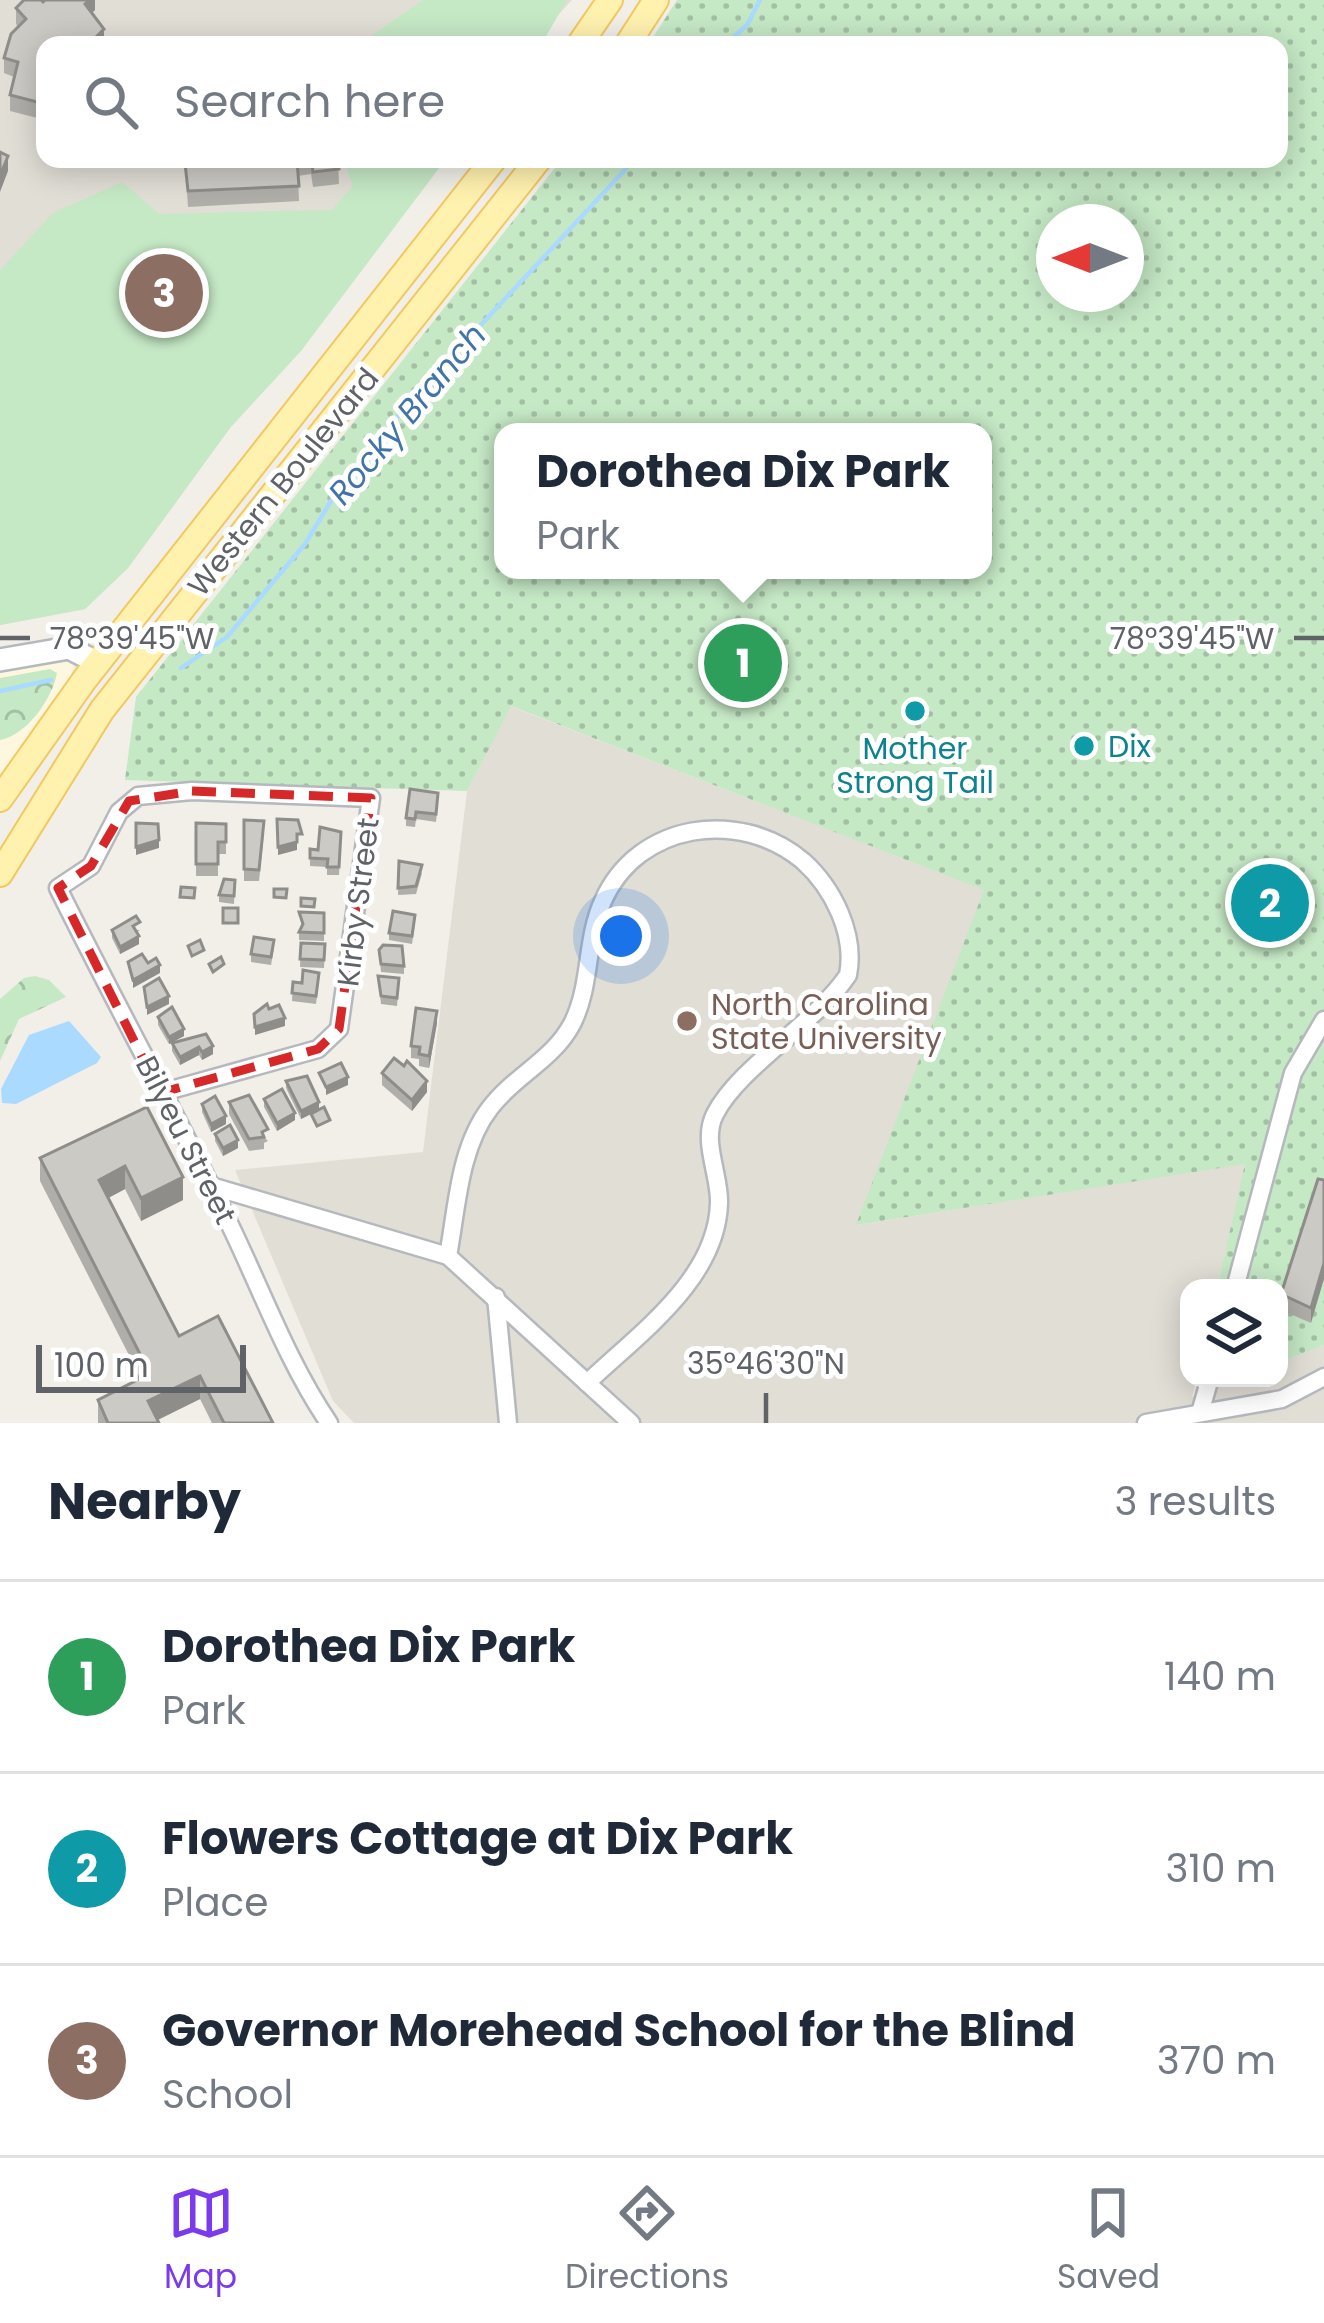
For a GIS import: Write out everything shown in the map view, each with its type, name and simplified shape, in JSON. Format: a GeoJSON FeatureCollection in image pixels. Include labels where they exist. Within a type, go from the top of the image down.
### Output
{"type":"FeatureCollection","features":[{"type":"Feature","properties":{"kind":"main road"},"geometry":{"type":"LineString","coordinates":[[585,36],[610,0]]}},
{"type":"Feature","properties":{"kind":"main road"},"geometry":{"type":"LineString","coordinates":[[632,36],[656,0]]}},
{"type":"Feature","properties":{"kind":"main road","name":"Western Boulevard"},"geometry":{"type":"LineString","coordinates":[[0,799],[98,663],[487,168]]}},
{"type":"Feature","properties":{"kind":"main road","name":"Western Boulevard"},"geometry":{"type":"LineString","coordinates":[[0,874],[61,771],[124,682],[531,168]]}},
{"type":"Feature","properties":{"kind":"main road"},"geometry":{"type":"LineString","coordinates":[[98,663],[124,682]]}},
{"type":"Feature","properties":{"kind":"street"},"geometry":{"type":"LineString","coordinates":[[0,660],[69,648],[98,663]]}},
{"type":"Feature","properties":{"kind":"street","name":"Kirby Street"},"geometry":{"type":"LineString","coordinates":[[58,888],[84,874],[119,812],[138,796],[191,791],[371,798],[339,1029],[317,1049],[160,1093]]}},
{"type":"Feature","properties":{"kind":"street"},"geometry":{"type":"LineString","coordinates":[[448,1256],[464,1166],[481,1122],[569,1028],[584,994],[596,920],[624,870],[665,838],[697,829],[759,835],[807,865],[840,913],[848,975],[720,1105],[710,1134],[719,1206],[706,1255],[687,1285],[587,1383]]}},
{"type":"Feature","properties":{"kind":"street","name":"Bilyeu Street"},"geometry":{"type":"LineString","coordinates":[[58,888],[211,1186],[309,1394],[329,1423]]}},
{"type":"Feature","properties":{"kind":"street"},"geometry":{"type":"LineString","coordinates":[[1236,1279],[1293,1073],[1324,1020]]}},
{"type":"Feature","properties":{"kind":"street"},"geometry":{"type":"LineString","coordinates":[[211,1186],[448,1256],[632,1423]]}},
{"type":"Feature","properties":{"kind":"street"},"geometry":{"type":"LineString","coordinates":[[496,1297],[508,1423]]}},
{"type":"Feature","properties":{"kind":"street"},"geometry":{"type":"LineString","coordinates":[[1146,1423],[1282,1399],[1324,1377]]}},
{"type":"Feature","properties":{"kind":"street"},"geometry":{"type":"LineString","coordinates":[[1200,1413],[1207,1387]]}},
{"type":"Feature","properties":{"kind":"street","name":"Bilyeu Street"},"geometry":{"type":"LineString","coordinates":[[309,1394],[316,1423]]}},
{"type":"Feature","properties":{"kind":"highlighted area"},"geometry":{"type":"Polygon","coordinates":[[[192,791],[371,798],[339,1029],[318,1049],[160,1093],[58,888],[91,866],[129,801],[192,791]]]}},
{"type":"Feature","properties":{"kind":"shaded area"},"geometry":{"type":"Polygon","coordinates":[[[0,0],[572,0],[539,36],[36,36],[36,168],[419,168],[128,568],[85,609],[0,625],[0,0]]]}},
{"type":"Feature","properties":{"kind":"shaded area"},"geometry":{"type":"Polygon","coordinates":[[[62,657],[73,666],[71,678],[0,784],[0,667],[62,657]]]}},
{"type":"Feature","properties":{"kind":"shaded area","name":"North Carolina State University"},"geometry":{"type":"Polygon","coordinates":[[[510,706],[985,890],[857,1225],[1246,1163],[1219,1279],[1180,1279],[1180,1387],[1195,1387],[1192,1397],[1218,1387],[1288,1387],[1288,1359],[1324,1345],[1324,1423],[354,1423],[333,1401],[235,1170],[423,1152],[467,791],[510,706]]]}},
{"type":"Feature","properties":{"kind":"green space"},"geometry":{"type":"Polygon","coordinates":[[[423,0],[567,0],[546,36],[371,36],[423,0]]]}},
{"type":"Feature","properties":{"kind":"green space"},"geometry":{"type":"Polygon","coordinates":[[[677,0],[1324,0],[1324,1345],[1288,1359],[1288,1279],[1219,1279],[1245,1164],[856,1225],[984,890],[511,706],[467,791],[125,780],[136,697],[555,168],[1288,168],[1288,36],[654,36],[677,0]]]}},
{"type":"Feature","properties":{"kind":"green space"},"geometry":{"type":"Polygon","coordinates":[[[346,168],[439,168],[301,351],[230,428],[128,568],[85,609],[0,625],[0,270],[53,213],[122,182],[159,214],[332,210],[353,186],[346,168]]]}},
{"type":"Feature","properties":{"kind":"green space"},"geometry":{"type":"Polygon","coordinates":[[[50,669],[57,673],[44,704],[20,731],[0,740],[0,678],[50,669]]]}},
{"type":"Feature","properties":{"kind":"green space"},"geometry":{"type":"Polygon","coordinates":[[[24,978],[49,980],[66,997],[19,1019],[0,1061],[0,999],[24,978]]]}},
{"type":"Feature","properties":{"kind":"water"},"geometry":{"type":"Polygon","coordinates":[[[69,1021],[101,1057],[97,1063],[16,1104],[2,1103],[1,1089],[29,1035],[69,1021]]]}},
{"type":"Feature","properties":{"kind":"building"},"geometry":{"type":"Polygon","coordinates":[[[24,0],[90,0],[85,4],[104,29],[97,36],[36,36],[36,102],[10,95],[18,62],[4,58],[11,34],[26,19],[16,8],[24,0]]]}},
{"type":"Feature","properties":{"kind":"building"},"geometry":{"type":"Polygon","coordinates":[[[0,152],[8,156],[0,176],[0,152]]]}},
{"type":"Feature","properties":{"kind":"building"},"geometry":{"type":"Polygon","coordinates":[[[186,168],[298,168],[299,186],[188,191],[186,168]]]}},
{"type":"Feature","properties":{"kind":"building"},"geometry":{"type":"Polygon","coordinates":[[[410,789],[438,793],[436,814],[416,812],[415,819],[406,818],[410,789]]]}},
{"type":"Feature","properties":{"kind":"building"},"geometry":{"type":"Polygon","coordinates":[[[277,819],[298,820],[302,834],[297,834],[297,842],[278,847],[277,819]]]}},
{"type":"Feature","properties":{"kind":"building"},"geometry":{"type":"Polygon","coordinates":[[[244,820],[264,821],[259,870],[244,869],[244,820]]]}},
{"type":"Feature","properties":{"kind":"building"},"geometry":{"type":"Polygon","coordinates":[[[136,823],[158,824],[159,840],[136,847],[136,823]]]}},
{"type":"Feature","properties":{"kind":"building"},"geometry":{"type":"Polygon","coordinates":[[[196,823],[226,824],[226,842],[218,842],[218,864],[196,864],[196,823]]]}},
{"type":"Feature","properties":{"kind":"building"},"geometry":{"type":"Polygon","coordinates":[[[320,827],[341,832],[339,867],[327,867],[328,859],[310,858],[310,849],[318,850],[320,827]]]}},
{"type":"Feature","properties":{"kind":"building"},"geometry":{"type":"Polygon","coordinates":[[[399,861],[422,865],[416,886],[398,888],[399,861]]]}},
{"type":"Feature","properties":{"kind":"building"},"geometry":{"type":"Polygon","coordinates":[[[224,879],[235,880],[234,896],[219,895],[224,879]]]}},
{"type":"Feature","properties":{"kind":"building"},"geometry":{"type":"Polygon","coordinates":[[[1265,883],[1288,888],[1280,913],[1252,904],[1256,889],[1263,890],[1265,883]]]}},
{"type":"Feature","properties":{"kind":"building"},"geometry":{"type":"Polygon","coordinates":[[[181,887],[195,888],[194,898],[180,897],[181,887]]]}},
{"type":"Feature","properties":{"kind":"building"},"geometry":{"type":"Polygon","coordinates":[[[274,889],[287,889],[286,898],[274,897],[274,889]]]}},
{"type":"Feature","properties":{"kind":"building"},"geometry":{"type":"Polygon","coordinates":[[[301,898],[315,899],[314,907],[301,906],[301,898]]]}},
{"type":"Feature","properties":{"kind":"building"},"geometry":{"type":"Polygon","coordinates":[[[223,908],[238,908],[238,923],[223,923],[223,908]]]}},
{"type":"Feature","properties":{"kind":"building"},"geometry":{"type":"Polygon","coordinates":[[[393,911],[415,915],[412,936],[389,933],[393,911]]]}},
{"type":"Feature","properties":{"kind":"building"},"geometry":{"type":"Polygon","coordinates":[[[299,912],[324,913],[324,933],[299,932],[303,924],[299,912]]]}},
{"type":"Feature","properties":{"kind":"building"},"geometry":{"type":"Polygon","coordinates":[[[136,916],[140,922],[133,926],[139,936],[120,947],[112,930],[136,916]]]}},
{"type":"Feature","properties":{"kind":"building"},"geometry":{"type":"Polygon","coordinates":[[[254,937],[274,940],[271,957],[251,954],[254,937]]]}},
{"type":"Feature","properties":{"kind":"building"},"geometry":{"type":"Polygon","coordinates":[[[200,940],[204,950],[192,956],[188,946],[200,940]]]}},
{"type":"Feature","properties":{"kind":"building"},"geometry":{"type":"Polygon","coordinates":[[[301,943],[325,944],[324,960],[300,959],[301,943]]]}},
{"type":"Feature","properties":{"kind":"building"},"geometry":{"type":"Polygon","coordinates":[[[383,945],[402,946],[404,966],[381,964],[383,945]]]}},
{"type":"Feature","properties":{"kind":"building"},"geometry":{"type":"Polygon","coordinates":[[[142,954],[148,963],[156,958],[160,965],[133,980],[128,962],[142,954]]]}},
{"type":"Feature","properties":{"kind":"building"},"geometry":{"type":"Polygon","coordinates":[[[221,957],[224,964],[213,972],[209,964],[221,957]]]}},
{"type":"Feature","properties":{"kind":"building"},"geometry":{"type":"Polygon","coordinates":[[[303,970],[319,973],[316,996],[292,993],[293,982],[302,983],[303,970]]]}},
{"type":"Feature","properties":{"kind":"building"},"geometry":{"type":"Polygon","coordinates":[[[378,976],[399,978],[397,998],[381,996],[378,976]]]}},
{"type":"Feature","properties":{"kind":"building"},"geometry":{"type":"Polygon","coordinates":[[[159,978],[169,996],[147,1007],[144,987],[159,978]]]}},
{"type":"Feature","properties":{"kind":"building"},"geometry":{"type":"Polygon","coordinates":[[[267,1004],[269,1009],[279,1005],[285,1018],[255,1027],[254,1014],[267,1004]]]}},
{"type":"Feature","properties":{"kind":"building"},"geometry":{"type":"Polygon","coordinates":[[[172,1007],[184,1029],[169,1037],[158,1017],[172,1007]]]}},
{"type":"Feature","properties":{"kind":"building"},"geometry":{"type":"Polygon","coordinates":[[[416,1008],[437,1011],[429,1056],[411,1046],[416,1008]]]}},
{"type":"Feature","properties":{"kind":"building"},"geometry":{"type":"Polygon","coordinates":[[[206,1034],[213,1046],[202,1052],[199,1047],[180,1057],[172,1043],[206,1034]]]}},
{"type":"Feature","properties":{"kind":"building"},"geometry":{"type":"Polygon","coordinates":[[[394,1058],[404,1066],[407,1061],[427,1081],[412,1100],[382,1073],[394,1058]]]}},
{"type":"Feature","properties":{"kind":"building"},"geometry":{"type":"Polygon","coordinates":[[[341,1063],[348,1077],[326,1087],[319,1073],[341,1063]]]}},
{"type":"Feature","properties":{"kind":"building"},"geometry":{"type":"Polygon","coordinates":[[[307,1076],[319,1102],[301,1111],[286,1081],[307,1076]]]}},
{"type":"Feature","properties":{"kind":"building"},"geometry":{"type":"Polygon","coordinates":[[[282,1089],[295,1113],[277,1123],[264,1099],[282,1089]]]}},
{"type":"Feature","properties":{"kind":"building"},"geometry":{"type":"Polygon","coordinates":[[[249,1095],[268,1129],[262,1132],[264,1137],[249,1139],[229,1102],[249,1095]]]}},
{"type":"Feature","properties":{"kind":"building"},"geometry":{"type":"Polygon","coordinates":[[[215,1096],[226,1116],[211,1124],[202,1104],[215,1096]]]}},
{"type":"Feature","properties":{"kind":"building"},"geometry":{"type":"Polygon","coordinates":[[[147,1107],[183,1177],[141,1198],[125,1166],[99,1180],[179,1336],[218,1316],[273,1423],[224,1423],[200,1376],[148,1401],[159,1423],[108,1423],[98,1400],[139,1379],[131,1364],[142,1358],[40,1158],[147,1107]]]}},
{"type":"Feature","properties":{"kind":"building"},"geometry":{"type":"Polygon","coordinates":[[[324,1107],[330,1120],[317,1126],[311,1114],[324,1107]]]}},
{"type":"Feature","properties":{"kind":"building"},"geometry":{"type":"Polygon","coordinates":[[[230,1125],[238,1140],[223,1148],[215,1134],[230,1125]]]}},
{"type":"Feature","properties":{"kind":"building"},"geometry":{"type":"Polygon","coordinates":[[[1318,1179],[1324,1180],[1324,1263],[1311,1308],[1288,1297],[1286,1279],[1318,1179]]]}},
{"type":"Feature","properties":{"kind":"waterway","name":"Rocky Branch"},"geometry":{"type":"LineString","coordinates":[[735,36],[747,25],[760,0]]}},
{"type":"Feature","properties":{"kind":"waterway","name":"Rocky Branch"},"geometry":{"type":"LineString","coordinates":[[181,668],[227,637],[305,544],[340,486],[412,399],[627,168]]}},
{"type":"Feature","properties":{"kind":"waterway","name":"Rocky Branch"},"geometry":{"type":"LineString","coordinates":[[0,691],[51,680]]}},
{"type":"Feature","properties":{"kind":"place","name":"Governor Morehead School for the Blind"},"geometry":{"type":"Point","coordinates":[164,293]}},
{"type":"Feature","properties":{"kind":"place","name":"Dorothea Dix Park"},"geometry":{"type":"Point","coordinates":[743,663]}},
{"type":"Feature","properties":{"kind":"place","name":"Mother Strong Tail"},"geometry":{"type":"Point","coordinates":[915,711]}},
{"type":"Feature","properties":{"kind":"place","name":"Dix"},"geometry":{"type":"Point","coordinates":[1084,746]}},
{"type":"Feature","properties":{"kind":"place","name":"Flowers Cottage at Dix Park"},"geometry":{"type":"Point","coordinates":[1270,903]}},
{"type":"Feature","properties":{"kind":"place","name":"North Carolina State University"},"geometry":{"type":"Point","coordinates":[687,1021]}}]}
